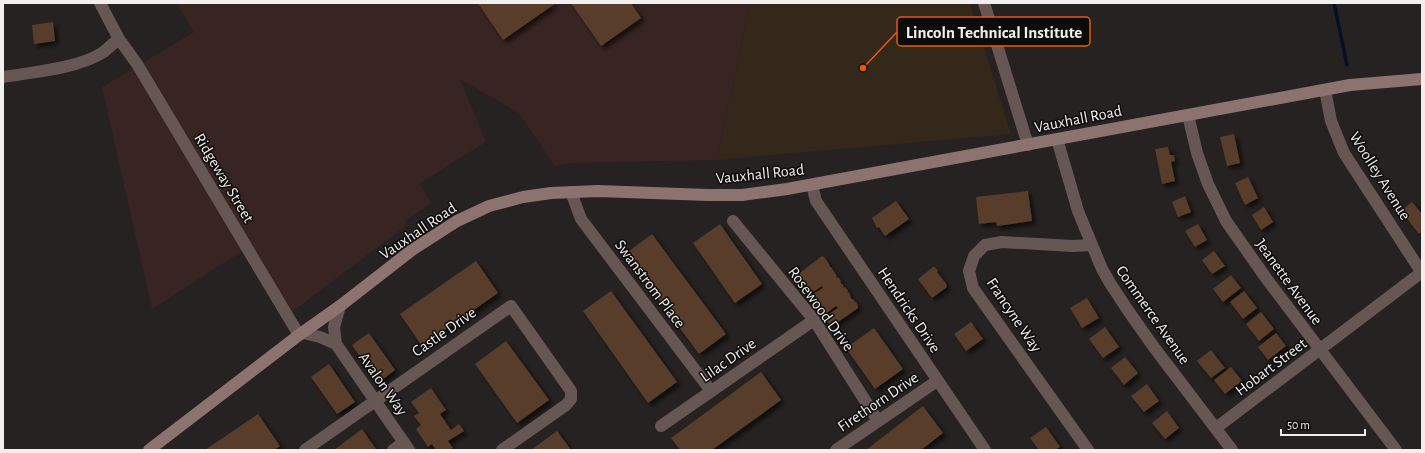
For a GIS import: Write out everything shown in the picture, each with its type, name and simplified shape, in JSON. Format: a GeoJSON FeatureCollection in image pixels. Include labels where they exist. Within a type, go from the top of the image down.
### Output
{"type":"FeatureCollection","features":[{"type":"Feature","properties":{"kind":"street","name":"Ridgeway Street"},"geometry":{"type":"LineString","coordinates":[[100,3],[119,39],[137,64],[301,334]]}},
{"type":"Feature","properties":{"kind":"street"},"geometry":{"type":"LineString","coordinates":[[984,3],[1028,145]]}},
{"type":"Feature","properties":{"kind":"street"},"geometry":{"type":"LineString","coordinates":[[3,77],[60,68],[86,60],[102,53],[119,39]]}},
{"type":"Feature","properties":{"kind":"street","name":"Vauxhall Road"},"geometry":{"type":"LineString","coordinates":[[149,450],[412,250],[457,221],[489,206],[523,197],[551,193],[598,190],[742,195],[787,189],[1324,90],[1350,86],[1422,80]]}},
{"type":"Feature","properties":{"kind":"street","name":"Woolley Avenue"},"geometry":{"type":"LineString","coordinates":[[1324,90],[1331,121],[1344,153],[1422,272]]}},
{"type":"Feature","properties":{"kind":"street","name":"Jeanette Avenue"},"geometry":{"type":"LineString","coordinates":[[1188,115],[1208,184],[1226,221],[1266,278],[1396,450]]}},
{"type":"Feature","properties":{"kind":"street","name":"Commerce Avenue"},"geometry":{"type":"LineString","coordinates":[[1057,139],[1078,211],[1102,269],[1127,309],[1232,450]]}},
{"type":"Feature","properties":{"kind":"street","name":"Hendricks Drive"},"geometry":{"type":"LineString","coordinates":[[812,185],[816,202],[985,450]]}},
{"type":"Feature","properties":{"kind":"street","name":"Swanstrom Place"},"geometry":{"type":"LineString","coordinates":[[571,192],[581,219],[711,391]]}},
{"type":"Feature","properties":{"kind":"street","name":"Rosewood Drive"},"geometry":{"type":"LineString","coordinates":[[733,221],[814,320],[878,421]]}},
{"type":"Feature","properties":{"kind":"street","name":"Francyne Way"},"geometry":{"type":"LineString","coordinates":[[1088,450],[974,288],[969,271],[974,256],[985,245],[1002,242],[1073,246],[1092,245]]}},
{"type":"Feature","properties":{"kind":"street","name":"Hobart Street"},"geometry":{"type":"LineString","coordinates":[[1216,428],[1422,272]]}},
{"type":"Feature","properties":{"kind":"street"},"geometry":{"type":"LineString","coordinates":[[336,344],[334,327],[340,306]]}},
{"type":"Feature","properties":{"kind":"street","name":"Castle Drive"},"geometry":{"type":"LineString","coordinates":[[305,450],[374,400],[511,306],[571,391],[571,399],[566,405],[502,450]]}},
{"type":"Feature","properties":{"kind":"street","name":"Lilac Drive"},"geometry":{"type":"LineString","coordinates":[[661,426],[814,320]]}},
{"type":"Feature","properties":{"kind":"street"},"geometry":{"type":"LineString","coordinates":[[301,334],[320,337],[336,344]]}},
{"type":"Feature","properties":{"kind":"street","name":"Avalon Way"},"geometry":{"type":"LineString","coordinates":[[336,344],[407,446],[393,450]]}},
{"type":"Feature","properties":{"kind":"street","name":"Firethorn Drive"},"geometry":{"type":"LineString","coordinates":[[836,450],[937,381]]}},
{"type":"Feature","properties":{"kind":"shaded area"},"geometry":{"type":"Polygon","coordinates":[[[177,3],[750,3],[717,160],[571,163],[555,166],[519,113],[460,79],[486,142],[420,183],[431,203],[405,221],[407,225],[289,314],[247,248],[152,309],[102,87],[194,32],[177,3]]]}},
{"type":"Feature","properties":{"kind":"shaded area"},"geometry":{"type":"Polygon","coordinates":[[[750,3],[970,3],[1011,134],[717,160],[750,3]]]}},
{"type":"Feature","properties":{"kind":"building"},"geometry":{"type":"Polygon","coordinates":[[[478,3],[556,3],[503,40],[478,3]]]}},
{"type":"Feature","properties":{"kind":"building"},"geometry":{"type":"Polygon","coordinates":[[[571,3],[631,3],[641,18],[601,46],[571,3]]]}},
{"type":"Feature","properties":{"kind":"building"},"geometry":{"type":"Polygon","coordinates":[[[53,22],[55,41],[34,44],[32,25],[53,22]]]}},
{"type":"Feature","properties":{"kind":"building"},"geometry":{"type":"Polygon","coordinates":[[[1234,134],[1240,163],[1227,166],[1220,137],[1234,134]]]}},
{"type":"Feature","properties":{"kind":"building"},"geometry":{"type":"Polygon","coordinates":[[[1168,147],[1170,155],[1174,155],[1175,161],[1171,162],[1175,181],[1162,184],[1155,149],[1168,147]]]}},
{"type":"Feature","properties":{"kind":"building"},"geometry":{"type":"Polygon","coordinates":[[[1248,177],[1258,198],[1245,205],[1235,183],[1248,177]]]}},
{"type":"Feature","properties":{"kind":"building"},"geometry":{"type":"Polygon","coordinates":[[[1028,191],[1032,221],[997,226],[996,222],[979,224],[976,197],[1028,191]]]}},
{"type":"Feature","properties":{"kind":"building"},"geometry":{"type":"Polygon","coordinates":[[[1185,196],[1191,212],[1178,217],[1172,202],[1185,196]]]}},
{"type":"Feature","properties":{"kind":"building"},"geometry":{"type":"Polygon","coordinates":[[[896,201],[909,219],[885,236],[879,227],[877,228],[872,218],[896,201]]]}},
{"type":"Feature","properties":{"kind":"building"},"geometry":{"type":"Polygon","coordinates":[[[1412,202],[1422,214],[1422,232],[1419,234],[1401,211],[1412,202]]]}},
{"type":"Feature","properties":{"kind":"building"},"geometry":{"type":"Polygon","coordinates":[[[1264,207],[1273,222],[1261,230],[1252,215],[1264,207]]]}},
{"type":"Feature","properties":{"kind":"building"},"geometry":{"type":"Polygon","coordinates":[[[720,224],[762,284],[735,303],[693,243],[720,224]]]}},
{"type":"Feature","properties":{"kind":"building"},"geometry":{"type":"Polygon","coordinates":[[[1198,224],[1207,240],[1195,247],[1185,231],[1198,224]]]}},
{"type":"Feature","properties":{"kind":"building"},"geometry":{"type":"Polygon","coordinates":[[[652,234],[726,334],[699,354],[625,254],[652,234]]]}},
{"type":"Feature","properties":{"kind":"building"},"geometry":{"type":"Polygon","coordinates":[[[1214,251],[1225,266],[1212,274],[1202,260],[1214,251]]]}},
{"type":"Feature","properties":{"kind":"building"},"geometry":{"type":"Polygon","coordinates":[[[822,256],[837,276],[836,277],[838,277],[841,281],[840,282],[844,288],[845,287],[848,291],[847,293],[849,292],[851,298],[858,306],[858,308],[831,327],[824,317],[838,308],[836,306],[823,316],[809,296],[823,288],[822,286],[809,295],[796,276],[822,256]]]}},
{"type":"Feature","properties":{"kind":"building"},"geometry":{"type":"Polygon","coordinates":[[[476,261],[498,293],[422,346],[400,314],[476,261]]]}},
{"type":"Feature","properties":{"kind":"building"},"geometry":{"type":"Polygon","coordinates":[[[935,267],[938,271],[937,272],[947,287],[932,298],[918,279],[935,267]]]}},
{"type":"Feature","properties":{"kind":"building"},"geometry":{"type":"Polygon","coordinates":[[[1231,275],[1241,288],[1223,302],[1213,289],[1231,275]]]}},
{"type":"Feature","properties":{"kind":"building"},"geometry":{"type":"Polygon","coordinates":[[[611,291],[677,382],[648,403],[583,311],[611,291]]]}},
{"type":"Feature","properties":{"kind":"building"},"geometry":{"type":"Polygon","coordinates":[[[1244,291],[1257,308],[1243,319],[1230,302],[1244,291]]]}},
{"type":"Feature","properties":{"kind":"building"},"geometry":{"type":"Polygon","coordinates":[[[1087,298],[1099,318],[1082,328],[1070,308],[1087,298]]]}},
{"type":"Feature","properties":{"kind":"building"},"geometry":{"type":"Polygon","coordinates":[[[1261,312],[1274,329],[1259,341],[1246,324],[1261,312]]]}},
{"type":"Feature","properties":{"kind":"building"},"geometry":{"type":"Polygon","coordinates":[[[971,322],[983,339],[966,351],[954,334],[971,322]]]}},
{"type":"Feature","properties":{"kind":"building"},"geometry":{"type":"Polygon","coordinates":[[[1105,327],[1119,347],[1103,358],[1089,339],[1105,327]]]}},
{"type":"Feature","properties":{"kind":"building"},"geometry":{"type":"Polygon","coordinates":[[[874,328],[903,369],[875,389],[846,348],[874,328]]]}},
{"type":"Feature","properties":{"kind":"building"},"geometry":{"type":"Polygon","coordinates":[[[369,333],[395,370],[378,383],[352,345],[369,333]]]}},
{"type":"Feature","properties":{"kind":"building"},"geometry":{"type":"Polygon","coordinates":[[[1276,333],[1286,346],[1268,360],[1258,347],[1276,333]]]}},
{"type":"Feature","properties":{"kind":"building"},"geometry":{"type":"Polygon","coordinates":[[[506,341],[549,400],[517,423],[475,364],[506,341]]]}},
{"type":"Feature","properties":{"kind":"building"},"geometry":{"type":"Polygon","coordinates":[[[1211,350],[1225,368],[1211,378],[1197,361],[1211,350]]]}},
{"type":"Feature","properties":{"kind":"building"},"geometry":{"type":"Polygon","coordinates":[[[1125,357],[1138,373],[1124,385],[1111,368],[1125,357]]]}},
{"type":"Feature","properties":{"kind":"building"},"geometry":{"type":"Polygon","coordinates":[[[329,364],[355,402],[337,414],[311,377],[329,364]]]}},
{"type":"Feature","properties":{"kind":"building"},"geometry":{"type":"Polygon","coordinates":[[[1231,367],[1242,381],[1225,394],[1214,380],[1231,367]]]}},
{"type":"Feature","properties":{"kind":"building"},"geometry":{"type":"Polygon","coordinates":[[[761,372],[781,400],[712,450],[680,450],[671,438],[761,372]]]}},
{"type":"Feature","properties":{"kind":"building"},"geometry":{"type":"Polygon","coordinates":[[[1147,384],[1159,401],[1144,412],[1131,396],[1147,384]]]}},
{"type":"Feature","properties":{"kind":"building"},"geometry":{"type":"Polygon","coordinates":[[[431,388],[446,410],[440,414],[451,430],[459,424],[464,431],[448,441],[453,448],[450,450],[436,450],[432,444],[428,447],[416,429],[421,425],[414,416],[419,413],[411,402],[431,388]]]}},
{"type":"Feature","properties":{"kind":"building"},"geometry":{"type":"Polygon","coordinates":[[[923,406],[943,433],[921,450],[866,450],[923,406]]]}},
{"type":"Feature","properties":{"kind":"building"},"geometry":{"type":"Polygon","coordinates":[[[1167,411],[1179,428],[1165,439],[1152,423],[1167,411]]]}},
{"type":"Feature","properties":{"kind":"building"},"geometry":{"type":"Polygon","coordinates":[[[258,414],[280,446],[274,450],[205,450],[258,414]]]}},
{"type":"Feature","properties":{"kind":"building"},"geometry":{"type":"Polygon","coordinates":[[[1046,427],[1060,447],[1055,450],[1039,450],[1030,438],[1046,427]]]}},
{"type":"Feature","properties":{"kind":"building"},"geometry":{"type":"Polygon","coordinates":[[[362,429],[376,449],[375,450],[334,450],[362,429]]]}},
{"type":"Feature","properties":{"kind":"building"},"geometry":{"type":"Polygon","coordinates":[[[557,431],[571,450],[531,450],[557,431]]]}},
{"type":"Feature","properties":{"kind":"waterway"},"geometry":{"type":"LineString","coordinates":[[1334,3],[1347,65]]}},
{"type":"Feature","properties":{"kind":"place","name":"Lincoln Technical Institute"},"geometry":{"type":"Point","coordinates":[863,68]}}]}
